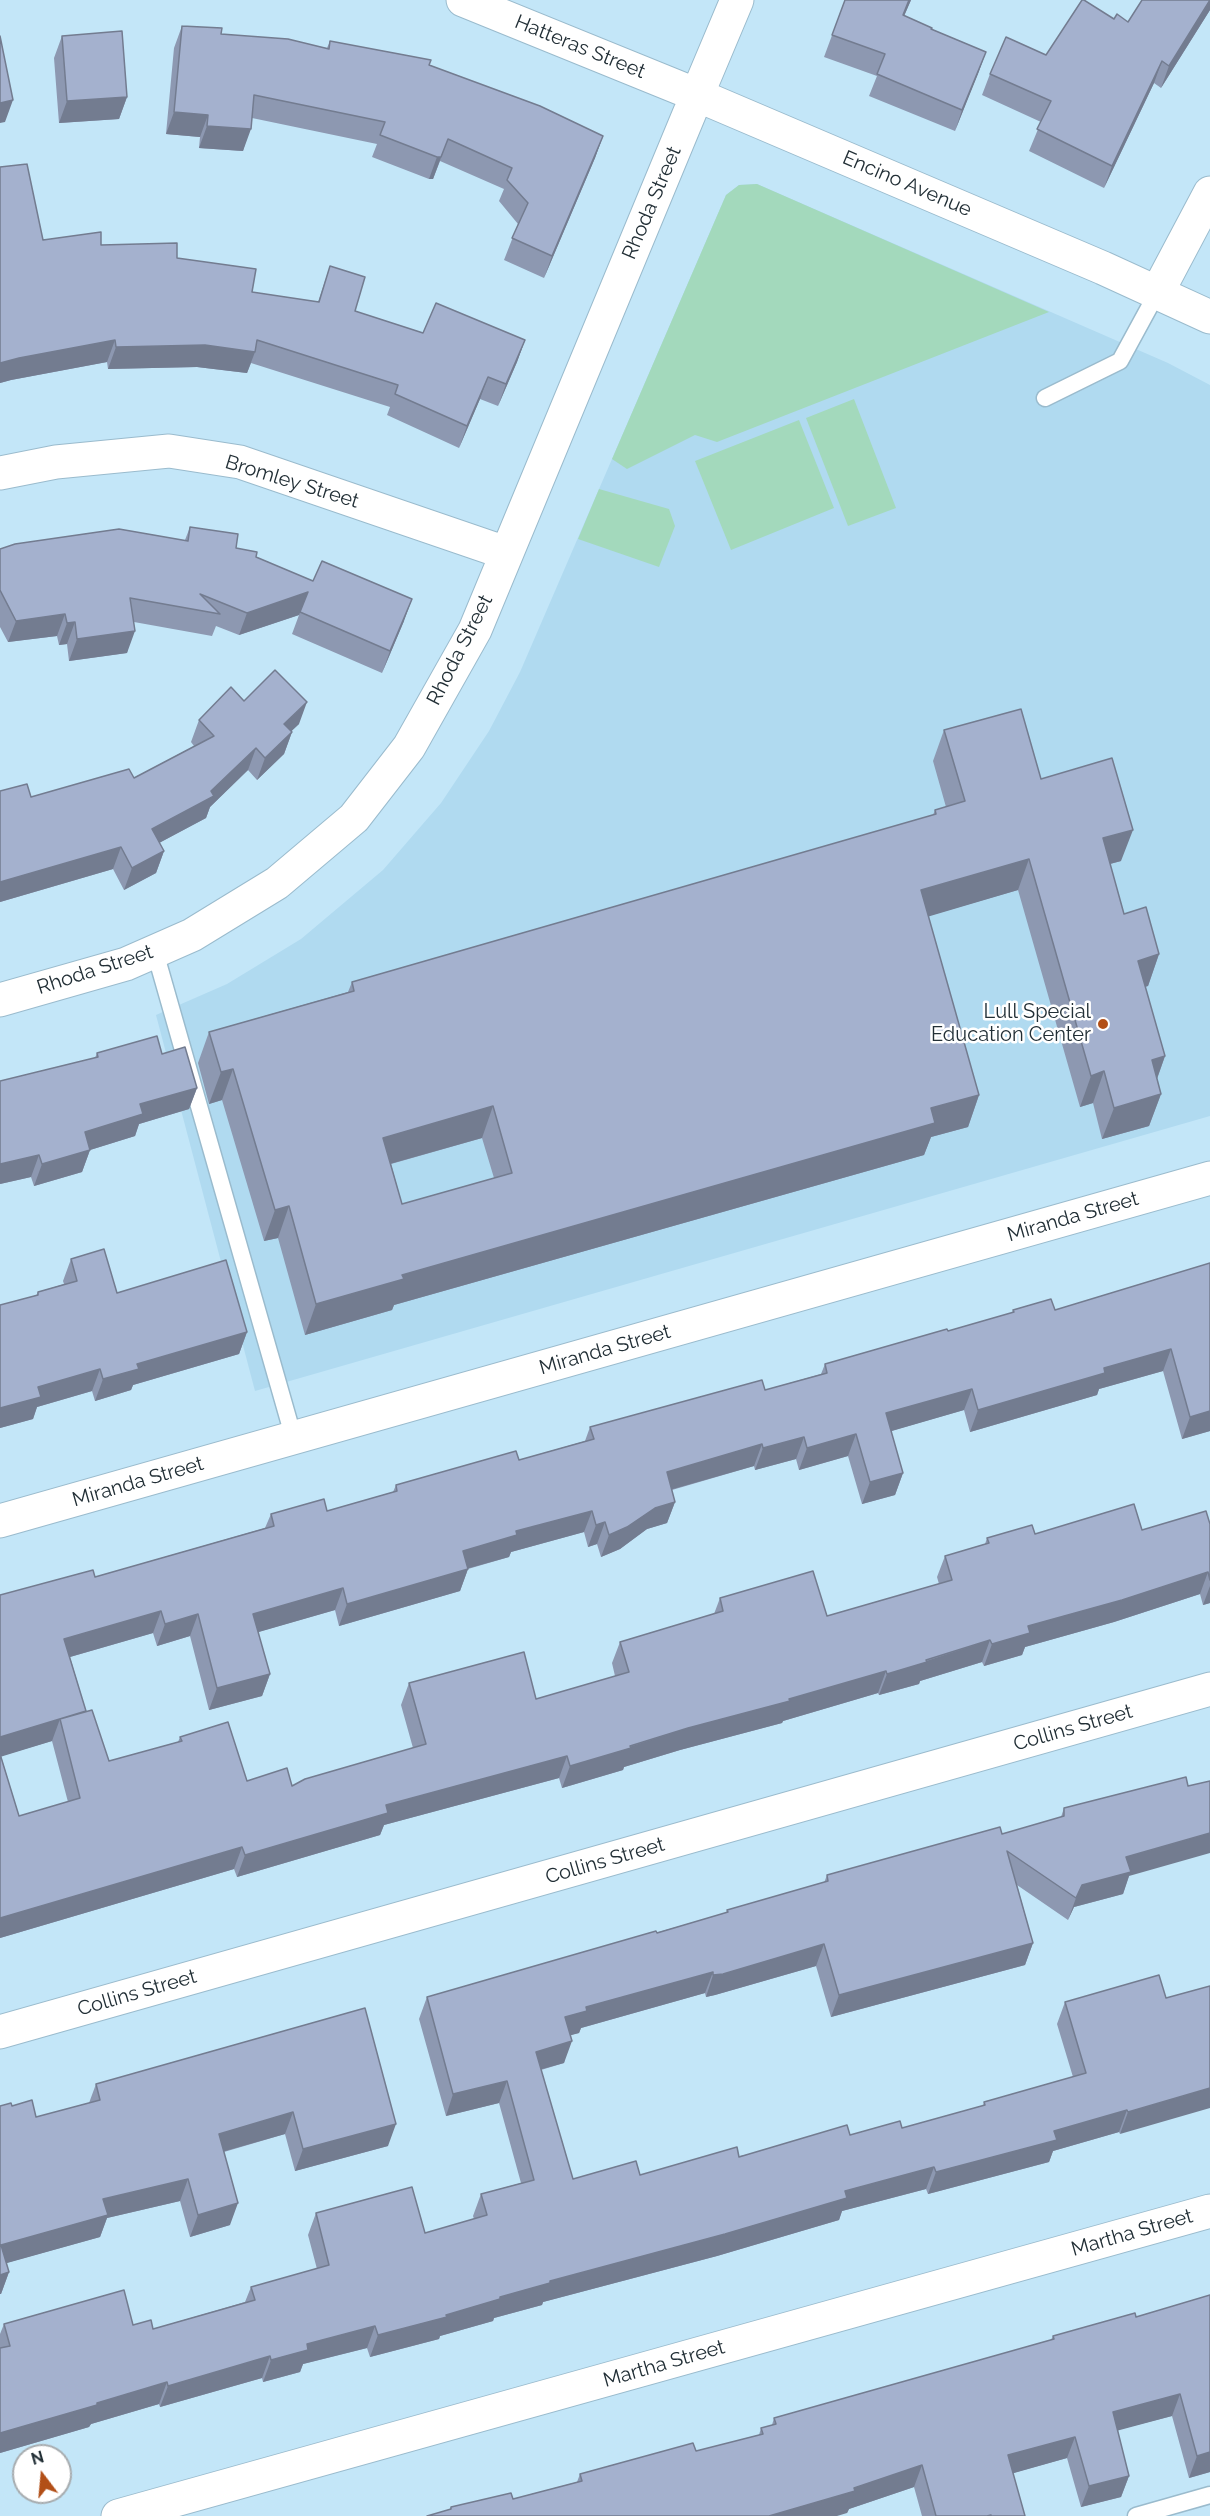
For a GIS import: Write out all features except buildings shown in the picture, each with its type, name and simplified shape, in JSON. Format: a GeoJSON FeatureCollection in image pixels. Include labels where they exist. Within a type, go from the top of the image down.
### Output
{"type":"FeatureCollection","features":[{"type":"Feature","properties":{"kind":"street","name":"Hatteras Street"},"geometry":{"type":"LineString","coordinates":[[463,0],[697,95]]}},
{"type":"Feature","properties":{"kind":"street"},"geometry":{"type":"LineString","coordinates":[[697,95],[737,0]]}},
{"type":"Feature","properties":{"kind":"street","name":"Encino Avenue"},"geometry":{"type":"LineString","coordinates":[[697,95],[1157,292],[1210,317]]}},
{"type":"Feature","properties":{"kind":"street","name":"Rhoda Street"},"geometry":{"type":"LineString","coordinates":[[0,1000],[126,964],[155,952],[192,935],[277,884],[354,818],[409,747],[475,630],[697,95]]}},
{"type":"Feature","properties":{"kind":"street"},"geometry":{"type":"LineString","coordinates":[[1157,292],[1210,193]]}},
{"type":"Feature","properties":{"kind":"street","name":"Bromley Street"},"geometry":{"type":"LineString","coordinates":[[0,473],[56,462],[169,451],[240,462],[506,553]]}},
{"type":"Feature","properties":{"kind":"street","name":"Miranda Street"},"geometry":{"type":"LineString","coordinates":[[0,1521],[1210,1178]]}},
{"type":"Feature","properties":{"kind":"street","name":"Collins Street"},"geometry":{"type":"LineString","coordinates":[[0,2032],[1210,1689]]}},
{"type":"Feature","properties":{"kind":"street","name":"Martha Street"},"geometry":{"type":"LineString","coordinates":[[118,2516],[1210,2211]]}},
{"type":"Feature","properties":{"kind":"lane"},"geometry":{"type":"LineString","coordinates":[[1045,398],[1120,361],[1157,292]]}},
{"type":"Feature","properties":{"kind":"lane"},"geometry":{"type":"LineString","coordinates":[[155,952],[294,1439]]}},
{"type":"Feature","properties":{"kind":"lane"},"geometry":{"type":"LineString","coordinates":[[1136,2516],[1210,2495]]}},
{"type":"Feature","properties":{"kind":"shaded area"},"geometry":{"type":"Polygon","coordinates":[[[757,184],[1168,363],[1210,385],[1210,1116],[255,1391],[156,1015],[227,984],[301,939],[383,870],[441,803],[489,731],[520,672],[726,195],[739,185],[757,184]]]}},
{"type":"Feature","properties":{"kind":"green space"},"geometry":{"type":"Polygon","coordinates":[[[757,184],[1049,312],[717,442],[695,435],[627,469],[612,459],[726,195],[739,185],[757,184]]]}},
{"type":"Feature","properties":{"kind":"green space"},"geometry":{"type":"Polygon","coordinates":[[[854,399],[896,508],[848,526],[806,418],[854,399]]]}},
{"type":"Feature","properties":{"kind":"green space"},"geometry":{"type":"Polygon","coordinates":[[[799,420],[834,508],[731,550],[695,461],[799,420]]]}},
{"type":"Feature","properties":{"kind":"green space"},"geometry":{"type":"Polygon","coordinates":[[[599,489],[669,509],[675,526],[659,567],[578,539],[599,489]]]}},
{"type":"Feature","properties":{"kind":"place","name":"Lull Special Education Center"},"geometry":{"type":"Point","coordinates":[1103,1024]}}]}
